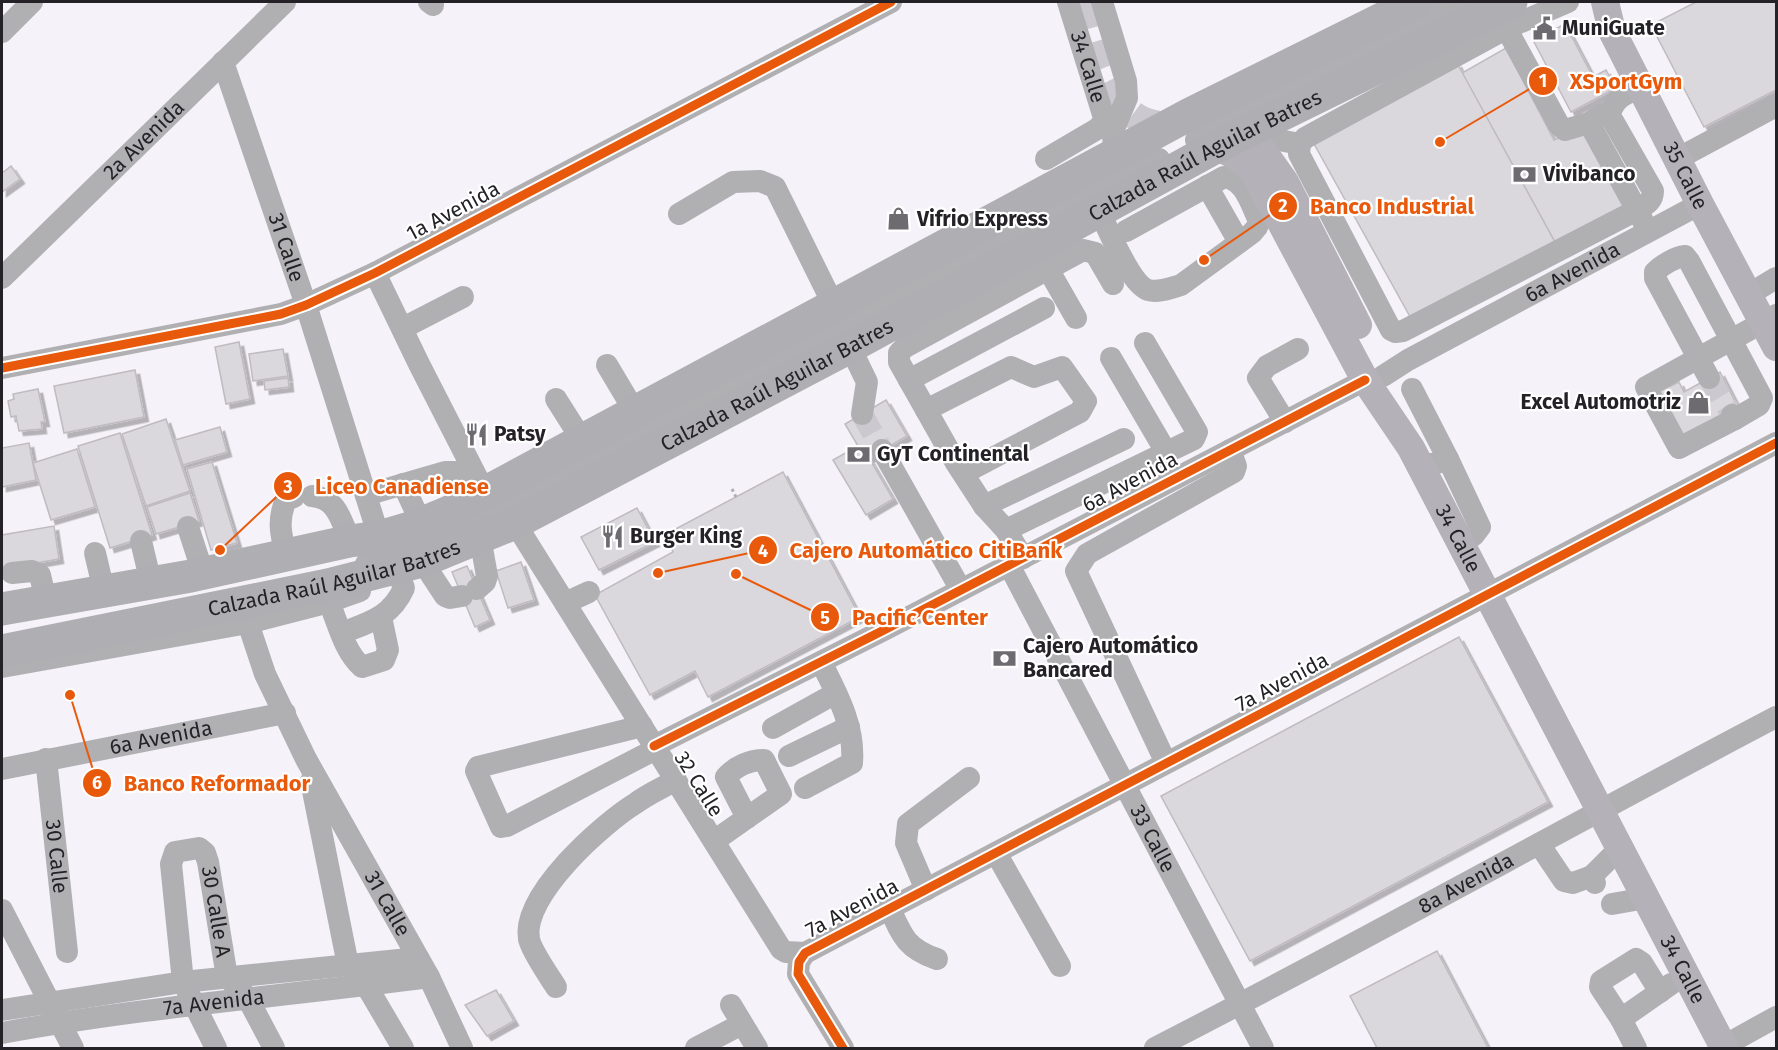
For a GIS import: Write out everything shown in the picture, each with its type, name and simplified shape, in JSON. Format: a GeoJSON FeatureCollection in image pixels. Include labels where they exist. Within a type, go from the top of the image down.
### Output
{"type":"FeatureCollection","features":[{"type":"Feature","properties":{"kind":"highway","name":"Calzada Raúl Aguilar Batres"},"geometry":{"type":"LineString","coordinates":[[2,651],[328,585],[396,547],[449,512],[833,304],[1110,135],[1190,114],[1416,2]]}},
{"type":"Feature","properties":{"kind":"highway","name":"Calzada Raúl Aguilar Batres"},"geometry":{"type":"LineString","coordinates":[[2,609],[151,583],[286,555],[396,547],[480,537],[515,523],[850,347],[1216,147],[1259,139],[1496,10]]}},
{"type":"Feature","properties":{"kind":"highway"},"geometry":{"type":"LineString","coordinates":[[140,624],[237,624]]}},
{"type":"Feature","properties":{"kind":"main road","name":"35 Calle"},"geometry":{"type":"LineString","coordinates":[[1605,2],[1612,31],[1700,204],[1748,294],[1770,318],[1776,347]]}},
{"type":"Feature","properties":{"kind":"main road"},"geometry":{"type":"LineString","coordinates":[[1259,139],[1286,182],[1374,378]]}},
{"type":"Feature","properties":{"kind":"main road","name":"34 Calle"},"geometry":{"type":"LineString","coordinates":[[1216,147],[1236,155],[1255,174],[1374,378],[1723,1048]]}},
{"type":"Feature","properties":{"kind":"street"},"geometry":{"type":"LineString","coordinates":[[2,32],[32,2]]}},
{"type":"Feature","properties":{"kind":"street","name":"2a Avenida"},"geometry":{"type":"LineString","coordinates":[[2,279],[285,2]]}},
{"type":"Feature","properties":{"kind":"street","name":"1a Avenida"},"geometry":{"type":"LineString","coordinates":[[2,368],[281,314],[306,305],[375,273],[891,2]]}},
{"type":"Feature","properties":{"kind":"street","name":"34 Calle"},"geometry":{"type":"LineString","coordinates":[[1068,2],[1110,135]]}},
{"type":"Feature","properties":{"kind":"street","name":"34 Calle"},"geometry":{"type":"LineString","coordinates":[[1102,2],[1126,81],[1127,98],[1110,135]]}},
{"type":"Feature","properties":{"kind":"street"},"geometry":{"type":"LineString","coordinates":[[945,270],[980,243],[1145,153],[1274,86],[1447,2]]}},
{"type":"Feature","properties":{"kind":"street"},"geometry":{"type":"LineString","coordinates":[[2,636],[362,566],[396,547],[462,524],[945,270],[987,252],[1239,116],[1496,10],[1568,2]]}},
{"type":"Feature","properties":{"kind":"street"},"geometry":{"type":"LineString","coordinates":[[1496,10],[1559,125],[1565,130],[1599,119],[1619,98],[1641,87]]}},
{"type":"Feature","properties":{"kind":"street"},"geometry":{"type":"LineString","coordinates":[[1496,10],[1305,138],[1300,144],[1299,154],[1391,330],[1403,331],[1637,210],[1650,201],[1653,192],[1599,119]]}},
{"type":"Feature","properties":{"kind":"street","name":"31 Calle"},"geometry":{"type":"LineString","coordinates":[[223,62],[306,305],[366,495],[396,547]]}},
{"type":"Feature","properties":{"kind":"street"},"geometry":{"type":"LineString","coordinates":[[1096,92],[1101,96],[1114,97],[1123,90],[1126,81]]}},
{"type":"Feature","properties":{"kind":"street"},"geometry":{"type":"LineString","coordinates":[[1677,159],[1776,106]]}},
{"type":"Feature","properties":{"kind":"street"},"geometry":{"type":"LineString","coordinates":[[1046,159],[1097,129],[1110,135]]}},
{"type":"Feature","properties":{"kind":"street"},"geometry":{"type":"LineString","coordinates":[[1259,139],[1300,144]]}},
{"type":"Feature","properties":{"kind":"street"},"geometry":{"type":"LineString","coordinates":[[1099,211],[1132,275],[1139,285],[1149,290],[1167,290],[1181,285],[1239,242],[1257,227],[1259,221],[1240,183],[1224,177],[1126,231]]}},
{"type":"Feature","properties":{"kind":"street"},"geometry":{"type":"LineString","coordinates":[[679,214],[733,183],[760,181],[776,187],[833,304]]}},
{"type":"Feature","properties":{"kind":"street"},"geometry":{"type":"LineString","coordinates":[[1207,186],[1239,242]]}},
{"type":"Feature","properties":{"kind":"street","name":"6a Avenida"},"geometry":{"type":"LineString","coordinates":[[642,726],[478,767],[476,771],[501,827],[507,826],[1230,450],[1374,378],[1700,204]]}},
{"type":"Feature","properties":{"kind":"street"},"geometry":{"type":"LineString","coordinates":[[1637,210],[1649,232]]}},
{"type":"Feature","properties":{"kind":"street"},"geometry":{"type":"LineString","coordinates":[[1076,318],[1048,269],[1083,250],[1089,251],[1095,253],[1113,284]]}},
{"type":"Feature","properties":{"kind":"street"},"geometry":{"type":"LineString","coordinates":[[1704,368],[1655,278],[1655,272],[1658,269],[1679,257],[1684,256],[1689,261],[1730,341],[1762,398],[1759,405],[1679,448],[1646,387],[1704,368],[1730,341],[1770,318]]}},
{"type":"Feature","properties":{"kind":"street","name":"33 Calle"},"geometry":{"type":"LineString","coordinates":[[1048,269],[905,347],[899,353],[899,362],[956,464],[984,506],[1006,530],[1016,562],[1125,785],[1263,1048]]}},
{"type":"Feature","properties":{"kind":"street"},"geometry":{"type":"LineString","coordinates":[[375,273],[480,495]]}},
{"type":"Feature","properties":{"kind":"street"},"geometry":{"type":"LineString","coordinates":[[1748,294],[1776,278]]}},
{"type":"Feature","properties":{"kind":"street"},"geometry":{"type":"LineString","coordinates":[[403,328],[463,297]]}},
{"type":"Feature","properties":{"kind":"street"},"geometry":{"type":"LineString","coordinates":[[909,380],[1044,308]]}},
{"type":"Feature","properties":{"kind":"street"},"geometry":{"type":"LineString","coordinates":[[1403,331],[1408,360]]}},
{"type":"Feature","properties":{"kind":"street"},"geometry":{"type":"LineString","coordinates":[[1006,530],[1194,440],[1197,432],[1145,343]]}},
{"type":"Feature","properties":{"kind":"street"},"geometry":{"type":"LineString","coordinates":[[850,347],[867,382],[862,414]]}},
{"type":"Feature","properties":{"kind":"street"},"geometry":{"type":"LineString","coordinates":[[1285,422],[1258,378],[1267,366],[1298,349]]}},
{"type":"Feature","properties":{"kind":"street"},"geometry":{"type":"LineString","coordinates":[[1111,358],[1166,452]]}},
{"type":"Feature","properties":{"kind":"street"},"geometry":{"type":"LineString","coordinates":[[607,365],[635,412]]}},
{"type":"Feature","properties":{"kind":"street"},"geometry":{"type":"LineString","coordinates":[[926,410],[1011,367],[1034,378],[1062,367],[1086,401],[1080,412],[964,473]]}},
{"type":"Feature","properties":{"kind":"street"},"geometry":{"type":"LineString","coordinates":[[1413,389],[1480,526],[1474,535],[1461,544]]}},
{"type":"Feature","properties":{"kind":"street"},"geometry":{"type":"LineString","coordinates":[[556,399],[582,440]]}},
{"type":"Feature","properties":{"kind":"street"},"geometry":{"type":"LineString","coordinates":[[984,506],[1124,439]]}},
{"type":"Feature","properties":{"kind":"street","name":"7a Avenida"},"geometry":{"type":"LineString","coordinates":[[805,953],[1776,443]]}},
{"type":"Feature","properties":{"kind":"street"},"geometry":{"type":"LineString","coordinates":[[882,450],[960,591]]}},
{"type":"Feature","properties":{"kind":"street"},"geometry":{"type":"LineString","coordinates":[[1166,763],[1076,571],[1087,554],[1234,472],[1236,466],[1230,450]]}},
{"type":"Feature","properties":{"kind":"street"},"geometry":{"type":"LineString","coordinates":[[1416,457],[1437,463],[1448,459]]}},
{"type":"Feature","properties":{"kind":"street"},"geometry":{"type":"LineString","coordinates":[[1077,461],[1094,487]]}},
{"type":"Feature","properties":{"kind":"street"},"geometry":{"type":"LineString","coordinates":[[366,495],[445,472],[458,472],[480,495]]}},
{"type":"Feature","properties":{"kind":"street"},"geometry":{"type":"LineString","coordinates":[[342,633],[381,617],[392,608],[404,588],[396,547],[403,484]]}},
{"type":"Feature","properties":{"kind":"street"},"geometry":{"type":"LineString","coordinates":[[286,555],[279,526],[281,511],[286,500],[303,496],[321,496],[396,547],[445,596],[450,598],[469,592],[485,582],[487,576],[480,537]]}},
{"type":"Feature","properties":{"kind":"street","name":"32 Calle"},"geometry":{"type":"LineString","coordinates":[[515,523],[781,949],[786,952],[805,953]]}},
{"type":"Feature","properties":{"kind":"street"},"geometry":{"type":"LineString","coordinates":[[188,527],[203,573]]}},
{"type":"Feature","properties":{"kind":"street"},"geometry":{"type":"LineString","coordinates":[[141,541],[151,583]]}},
{"type":"Feature","properties":{"kind":"street"},"geometry":{"type":"LineString","coordinates":[[2,667],[237,624],[329,602],[396,547]]}},
{"type":"Feature","properties":{"kind":"street"},"geometry":{"type":"LineString","coordinates":[[2,626],[396,547]]}},
{"type":"Feature","properties":{"kind":"street"},"geometry":{"type":"LineString","coordinates":[[95,553],[104,591]]}},
{"type":"Feature","properties":{"kind":"street"},"geometry":{"type":"LineString","coordinates":[[12,573],[32,571],[40,575],[46,601]]}},
{"type":"Feature","properties":{"kind":"street"},"geometry":{"type":"LineString","coordinates":[[565,603],[589,592]]}},
{"type":"Feature","properties":{"kind":"street"},"geometry":{"type":"LineString","coordinates":[[329,602],[355,661],[362,667],[384,660],[388,650],[381,617]]}},
{"type":"Feature","properties":{"kind":"street","name":"31 Calle"},"geometry":{"type":"LineString","coordinates":[[237,624],[266,674],[306,759],[423,968],[462,1048]]}},
{"type":"Feature","properties":{"kind":"street"},"geometry":{"type":"LineString","coordinates":[[806,788],[852,763],[853,748],[849,727],[821,662]]}},
{"type":"Feature","properties":{"kind":"street"},"geometry":{"type":"LineString","coordinates":[[773,728],[836,693]]}},
{"type":"Feature","properties":{"kind":"street","name":"6a Avenida"},"geometry":{"type":"LineString","coordinates":[[2,770],[46,759],[285,713]]}},
{"type":"Feature","properties":{"kind":"street","name":"8a Avenida"},"geometry":{"type":"LineString","coordinates":[[1155,1048],[1240,1005],[1776,717]]}},
{"type":"Feature","properties":{"kind":"street"},"geometry":{"type":"LineString","coordinates":[[789,756],[849,727]]}},
{"type":"Feature","properties":{"kind":"street","name":"30 Calle"},"geometry":{"type":"LineString","coordinates":[[46,759],[67,952]]}},
{"type":"Feature","properties":{"kind":"street","name":"31 Calle"},"geometry":{"type":"LineString","coordinates":[[306,759],[348,965]]}},
{"type":"Feature","properties":{"kind":"street"},"geometry":{"type":"LineString","coordinates":[[926,890],[906,843],[908,824],[969,778]]}},
{"type":"Feature","properties":{"kind":"street"},"geometry":{"type":"LineString","coordinates":[[556,987],[529,940],[529,917],[542,893],[589,838],[635,803],[676,780]]}},
{"type":"Feature","properties":{"kind":"street"},"geometry":{"type":"LineString","coordinates":[[714,841],[747,818]]}},
{"type":"Feature","properties":{"kind":"street"},"geometry":{"type":"LineString","coordinates":[[1539,844],[1564,880],[1574,883],[1593,880],[1620,848]]}},
{"type":"Feature","properties":{"kind":"street","name":"30 Calle A"},"geometry":{"type":"LineString","coordinates":[[216,1048],[183,982],[171,864],[175,852],[199,848],[206,853],[208,862],[227,976],[247,998],[274,1048]]}},
{"type":"Feature","properties":{"kind":"street"},"geometry":{"type":"LineString","coordinates":[[996,853],[1060,966]]}},
{"type":"Feature","properties":{"kind":"street"},"geometry":{"type":"LineString","coordinates":[[1612,904],[1646,898]]}},
{"type":"Feature","properties":{"kind":"street"},"geometry":{"type":"LineString","coordinates":[[890,909],[912,947],[918,952],[937,959]]}},
{"type":"Feature","properties":{"kind":"street"},"geometry":{"type":"LineString","coordinates":[[2,910],[72,1048]]}},
{"type":"Feature","properties":{"kind":"street"},"geometry":{"type":"LineString","coordinates":[[805,953],[799,962],[798,974],[843,1048]]}},
{"type":"Feature","properties":{"kind":"street"},"geometry":{"type":"LineString","coordinates":[[1636,1048],[1621,1019],[1600,987],[1601,981],[1636,959],[1642,963],[1660,992]]}},
{"type":"Feature","properties":{"kind":"street"},"geometry":{"type":"LineString","coordinates":[[348,965],[366,985],[403,1048]]}},
{"type":"Feature","properties":{"kind":"street","name":"7a Avenida"},"geometry":{"type":"LineString","coordinates":[[2,1010],[227,976],[348,965],[423,968]]}},
{"type":"Feature","properties":{"kind":"street","name":"7a Avenida"},"geometry":{"type":"LineString","coordinates":[[2,1033],[193,1005],[366,985],[423,968]]}},
{"type":"Feature","properties":{"kind":"street"},"geometry":{"type":"LineString","coordinates":[[1621,1019],[1686,974]]}},
{"type":"Feature","properties":{"kind":"street"},"geometry":{"type":"LineString","coordinates":[[696,1048],[736,1015],[757,1048]]}},
{"type":"Feature","properties":{"kind":"street"},"geometry":{"type":"LineString","coordinates":[[1723,1048],[1776,1017]]}},
{"type":"Feature","properties":{"kind":"path"},"geometry":{"type":"LineString","coordinates":[[1438,2],[1455,41]]}},
{"type":"Feature","properties":{"kind":"path"},"geometry":{"type":"LineString","coordinates":[[732,489],[736,497]]}},
{"type":"Feature","properties":{"kind":"building"},"geometry":{"type":"Polygon","coordinates":[[[1696,2],[1776,2],[1776,90],[1704,127],[1651,25],[1696,2]]]}},
{"type":"Feature","properties":{"kind":"building"},"geometry":{"type":"Polygon","coordinates":[[[1565,24],[1593,77],[1606,70],[1616,88],[1571,112],[1533,40],[1565,24]]]}},
{"type":"Feature","properties":{"kind":"building"},"geometry":{"type":"Polygon","coordinates":[[[1506,48],[1554,140],[1585,127],[1626,207],[1556,244],[1462,73],[1506,48]]]}},
{"type":"Feature","properties":{"kind":"building"},"geometry":{"type":"Polygon","coordinates":[[[1457,63],[1556,244],[1413,322],[1313,142],[1457,63]]]}},
{"type":"Feature","properties":{"kind":"building"},"geometry":{"type":"Polygon","coordinates":[[[11,166],[20,179],[2,192],[2,173],[11,166]]]}},
{"type":"Feature","properties":{"kind":"building"},"geometry":{"type":"Polygon","coordinates":[[[239,342],[250,399],[226,404],[215,347],[239,342]]]}},
{"type":"Feature","properties":{"kind":"building"},"geometry":{"type":"Polygon","coordinates":[[[283,349],[288,376],[253,381],[249,354],[283,349]]]}},
{"type":"Feature","properties":{"kind":"building"},"geometry":{"type":"Polygon","coordinates":[[[135,370],[144,417],[64,433],[54,386],[135,370]]]}},
{"type":"Feature","properties":{"kind":"building","name":"Excel Automotriz"},"geometry":{"type":"Polygon","coordinates":[[[1720,372],[1740,411],[1684,441],[1658,392],[1679,382],[1684,392],[1720,372]]]}},
{"type":"Feature","properties":{"kind":"building"},"geometry":{"type":"Polygon","coordinates":[[[288,378],[289,387],[265,390],[264,381],[288,378]]]}},
{"type":"Feature","properties":{"kind":"building"},"geometry":{"type":"Polygon","coordinates":[[[38,389],[45,422],[41,422],[42,429],[19,431],[16,416],[11,417],[8,401],[14,399],[13,394],[38,389]]]}},
{"type":"Feature","properties":{"kind":"building","name":"GyT Continental"},"geometry":{"type":"Polygon","coordinates":[[[886,400],[907,436],[869,458],[893,499],[866,515],[833,460],[858,446],[845,424],[886,400]]]}},
{"type":"Feature","properties":{"kind":"building"},"geometry":{"type":"Polygon","coordinates":[[[166,419],[190,491],[146,506],[122,434],[166,419]]]}},
{"type":"Feature","properties":{"kind":"building"},"geometry":{"type":"Polygon","coordinates":[[[220,427],[227,452],[183,465],[175,440],[220,427]]]}},
{"type":"Feature","properties":{"kind":"building"},"geometry":{"type":"Polygon","coordinates":[[[120,433],[152,535],[110,548],[78,446],[120,433]]]}},
{"type":"Feature","properties":{"kind":"building"},"geometry":{"type":"Polygon","coordinates":[[[29,443],[36,480],[2,487],[2,448],[29,443]]]}},
{"type":"Feature","properties":{"kind":"building"},"geometry":{"type":"Polygon","coordinates":[[[77,449],[95,507],[51,520],[33,463],[77,449]]]}},
{"type":"Feature","properties":{"kind":"building"},"geometry":{"type":"Polygon","coordinates":[[[212,462],[237,543],[211,550],[187,469],[212,462]]]}},
{"type":"Feature","properties":{"kind":"building"},"geometry":{"type":"Polygon","coordinates":[[[783,472],[860,617],[708,697],[695,671],[650,695],[595,595],[673,552],[666,534],[783,472]]]}},
{"type":"Feature","properties":{"kind":"building"},"geometry":{"type":"Polygon","coordinates":[[[190,493],[199,521],[156,534],[147,507],[190,493]]]}},
{"type":"Feature","properties":{"kind":"building"},"geometry":{"type":"Polygon","coordinates":[[[637,508],[655,542],[599,570],[581,537],[637,508]]]}},
{"type":"Feature","properties":{"kind":"building"},"geometry":{"type":"Polygon","coordinates":[[[54,526],[59,559],[2,569],[2,535],[54,526]]]}},
{"type":"Feature","properties":{"kind":"building"},"geometry":{"type":"Polygon","coordinates":[[[521,562],[534,600],[508,608],[496,571],[521,562]]]}},
{"type":"Feature","properties":{"kind":"building"},"geometry":{"type":"Polygon","coordinates":[[[467,566],[490,620],[475,627],[452,572],[467,566]]]}},
{"type":"Feature","properties":{"kind":"building"},"geometry":{"type":"Polygon","coordinates":[[[1459,637],[1548,802],[1250,961],[1161,796],[1459,637]]]}},
{"type":"Feature","properties":{"kind":"building"},"geometry":{"type":"Polygon","coordinates":[[[1437,951],[1488,1048],[1377,1048],[1350,996],[1437,951]]]}},
{"type":"Feature","properties":{"kind":"building"},"geometry":{"type":"Polygon","coordinates":[[[496,990],[514,1021],[487,1036],[465,1005],[496,990]]]}},
{"type":"Feature","properties":{"kind":"tunnel"},"geometry":{"type":"LineString","coordinates":[[1081,2],[1097,58],[1115,96],[1127,110],[1143,121],[1162,125],[1180,124]]}},
{"type":"Feature","properties":{"kind":"tunnel"},"geometry":{"type":"LineString","coordinates":[[1709,378],[1732,415]]}},
{"type":"Feature","properties":{"kind":"tunnel"},"geometry":{"type":"LineString","coordinates":[[862,414],[882,450]]}},
{"type":"Feature","properties":{"kind":"cycle path"},"geometry":{"type":"LineString","coordinates":[[2,368],[281,314],[306,305],[375,273],[891,2]]}},
{"type":"Feature","properties":{"kind":"cycle path"},"geometry":{"type":"LineString","coordinates":[[654,746],[882,631],[1365,380]]}},
{"type":"Feature","properties":{"kind":"cycle path"},"geometry":{"type":"LineString","coordinates":[[843,1048],[798,974],[799,962],[805,953],[1776,443]]}},
{"type":"Feature","properties":{"kind":"place","name":"MuniGuate"},"geometry":{"type":"Point","coordinates":[1544,28]}},
{"type":"Feature","properties":{"kind":"place","name":"XSportGym"},"geometry":{"type":"Point","coordinates":[1440,142]}},
{"type":"Feature","properties":{"kind":"place","name":"Vivibanco"},"geometry":{"type":"Point","coordinates":[1525,174]}},
{"type":"Feature","properties":{"kind":"place","name":"Vifrio Express"},"geometry":{"type":"Point","coordinates":[899,219]}},
{"type":"Feature","properties":{"kind":"place","name":"Banco Industrial"},"geometry":{"type":"Point","coordinates":[1204,260]}},
{"type":"Feature","properties":{"kind":"place","name":"Excel Automotriz"},"geometry":{"type":"Point","coordinates":[1699,402]}},
{"type":"Feature","properties":{"kind":"place","name":"Patsy"},"geometry":{"type":"Point","coordinates":[476,434]}},
{"type":"Feature","properties":{"kind":"place","name":"GyT Continental"},"geometry":{"type":"Point","coordinates":[859,454]}},
{"type":"Feature","properties":{"kind":"place","name":"Burger King"},"geometry":{"type":"Point","coordinates":[612,536]}},
{"type":"Feature","properties":{"kind":"place","name":"Liceo Canadiense"},"geometry":{"type":"Point","coordinates":[220,550]}},
{"type":"Feature","properties":{"kind":"place","name":"Cajero Automático CitiBank"},"geometry":{"type":"Point","coordinates":[658,573]}},
{"type":"Feature","properties":{"kind":"place","name":"Pacific Center"},"geometry":{"type":"Point","coordinates":[736,574]}},
{"type":"Feature","properties":{"kind":"place","name":"Cajero Automático Bancared"},"geometry":{"type":"Point","coordinates":[1005,658]}},
{"type":"Feature","properties":{"kind":"place","name":"Banco Reformador"},"geometry":{"type":"Point","coordinates":[70,695]}}]}
